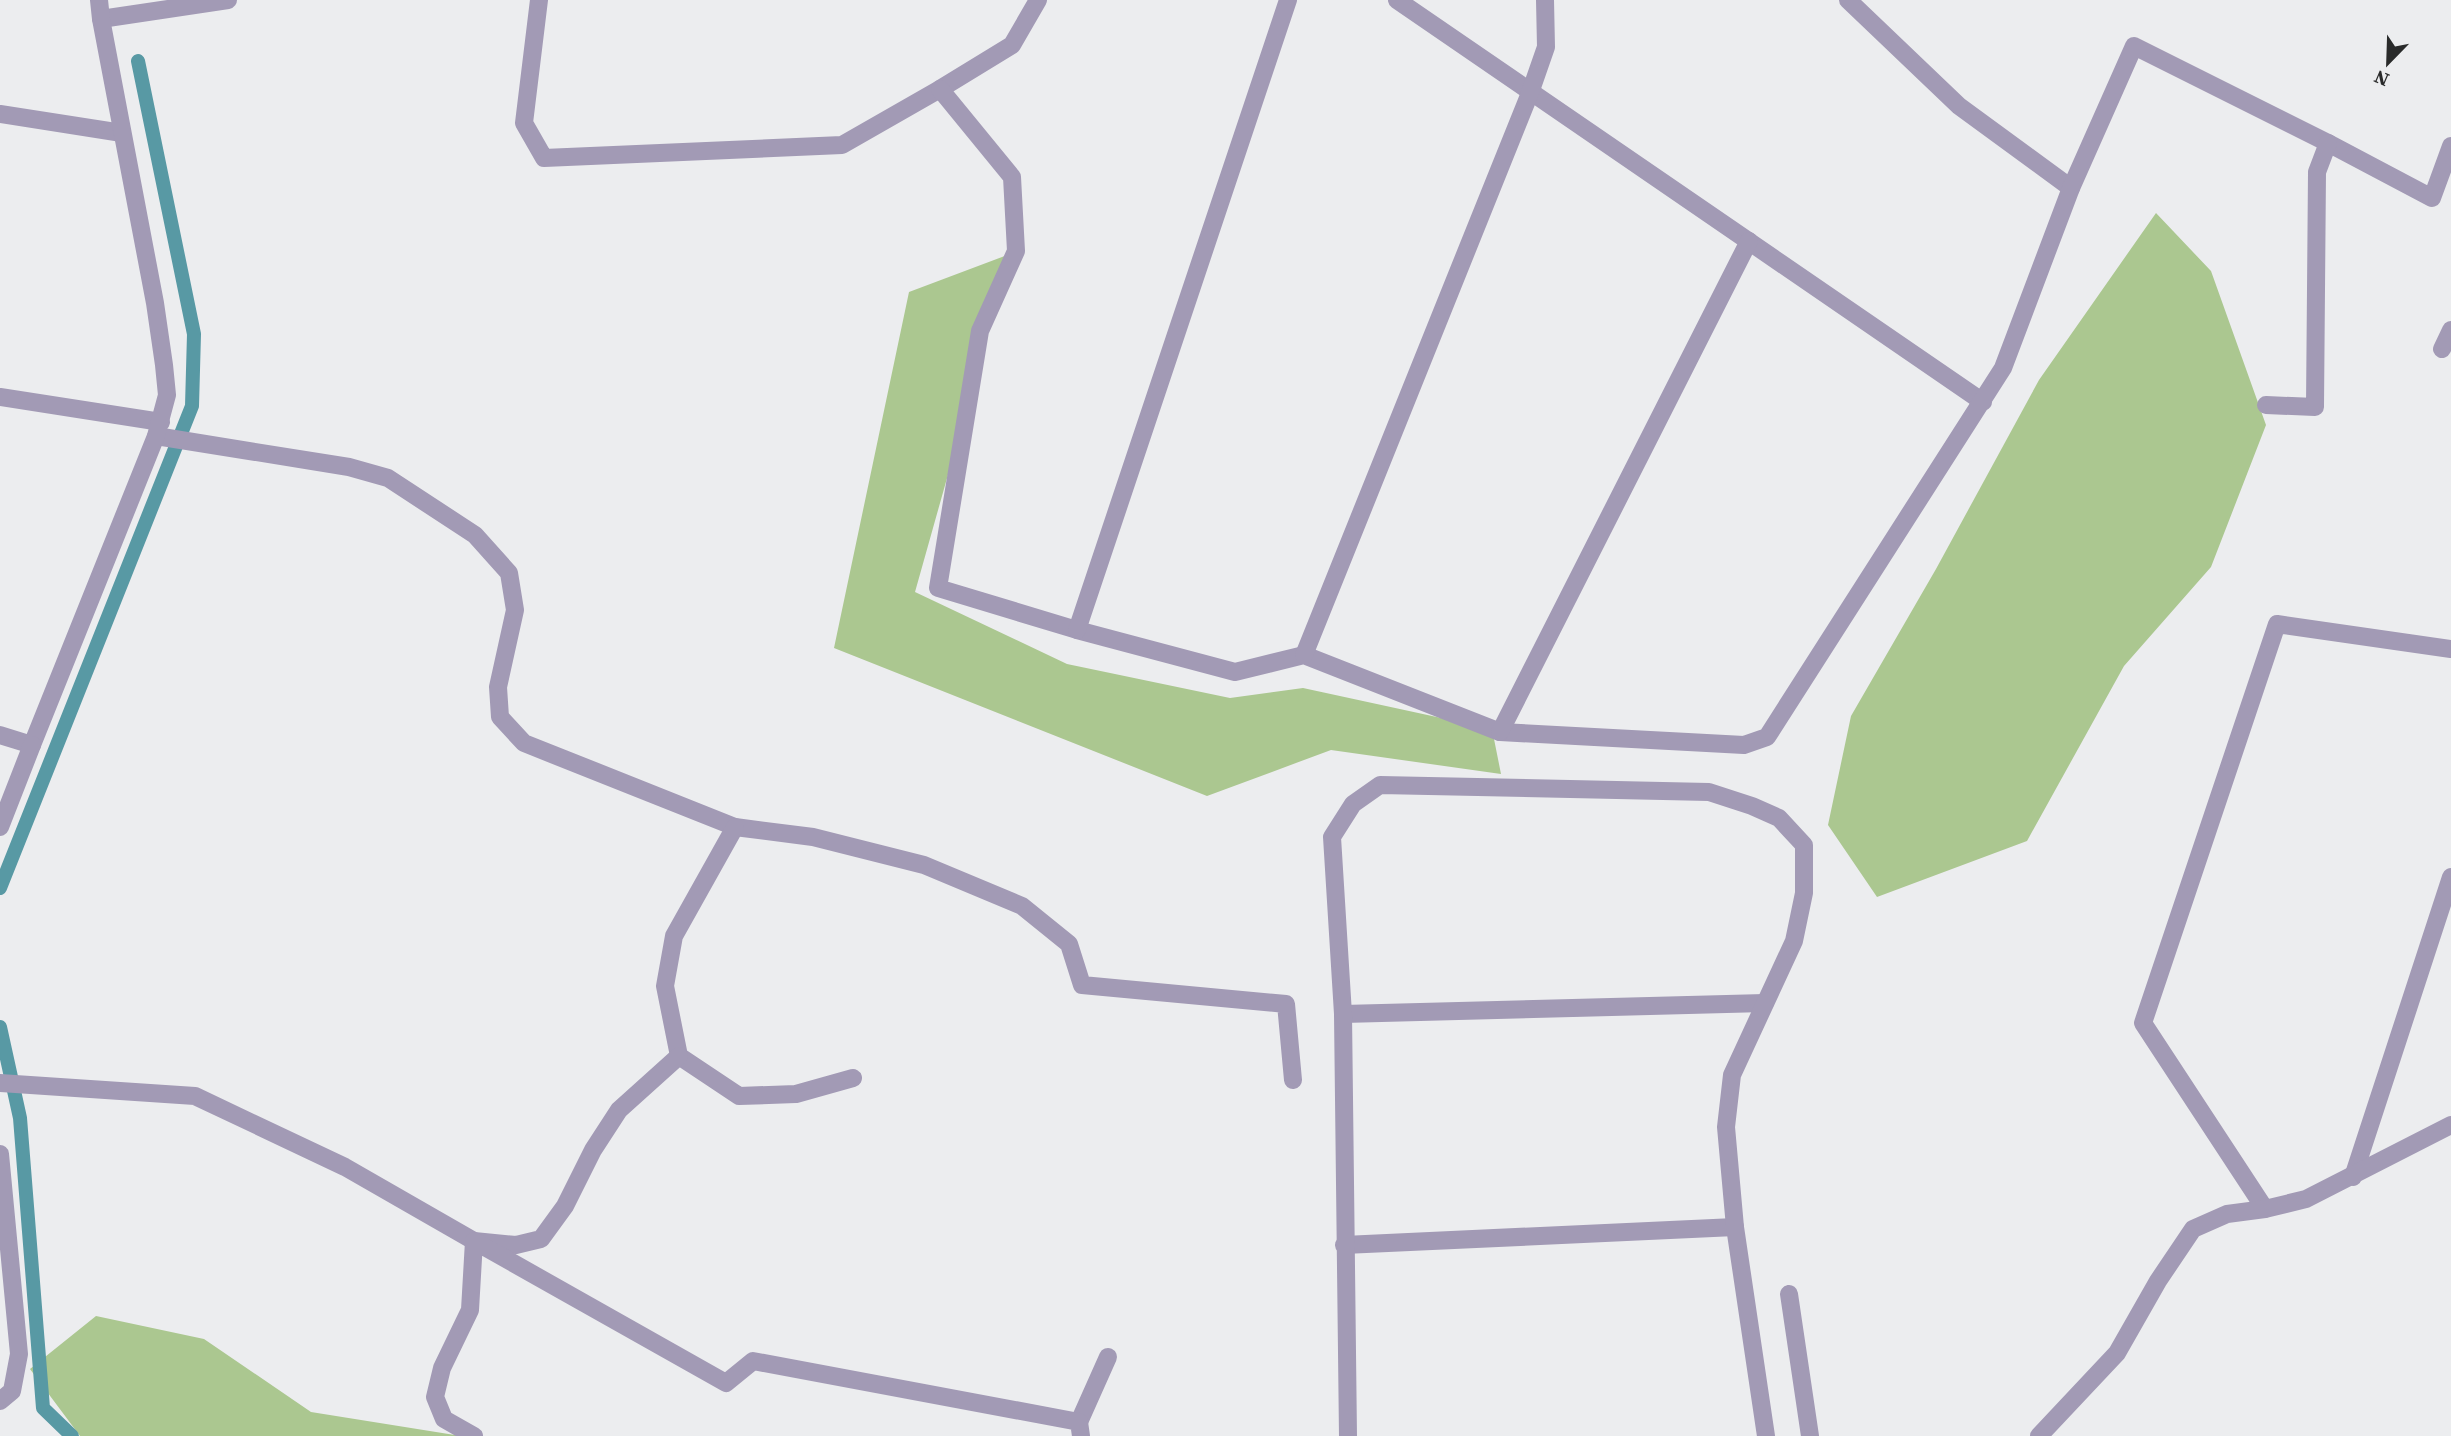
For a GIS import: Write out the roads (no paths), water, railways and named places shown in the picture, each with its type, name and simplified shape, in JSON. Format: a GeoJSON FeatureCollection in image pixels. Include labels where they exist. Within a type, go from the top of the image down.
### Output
{"type":"FeatureCollection","features":[{"type":"Feature","properties":{"kind":"street"},"geometry":{"type":"LineString","coordinates":[[0,827],[158,429],[167,395],[155,303],[99,0]]}},
{"type":"Feature","properties":{"kind":"street"},"geometry":{"type":"LineString","coordinates":[[101,19],[228,0]]}},
{"type":"Feature","properties":{"kind":"street"},"geometry":{"type":"LineString","coordinates":[[539,0],[524,123],[544,158],[842,145],[1012,45],[1038,0]]}},
{"type":"Feature","properties":{"kind":"street"},"geometry":{"type":"LineString","coordinates":[[1077,630],[1288,0]]}},
{"type":"Feature","properties":{"kind":"street"},"geometry":{"type":"LineString","coordinates":[[1397,0],[1983,402]]}},
{"type":"Feature","properties":{"kind":"street"},"geometry":{"type":"LineString","coordinates":[[1304,655],[1530,93],[1545,47],[1545,0]]}},
{"type":"Feature","properties":{"kind":"street"},"geometry":{"type":"LineString","coordinates":[[1848,0],[1959,106],[2071,188]]}},
{"type":"Feature","properties":{"kind":"street"},"geometry":{"type":"LineString","coordinates":[[940,89],[1013,177],[1016,251],[980,331],[938,588],[1077,630],[1234,672],[1304,655],[1500,732],[1744,745],[1767,737],[2003,368],[2071,188],[2134,46],[2432,198],[2451,146]]}},
{"type":"Feature","properties":{"kind":"street"},"geometry":{"type":"LineString","coordinates":[[0,114],[122,132]]}},
{"type":"Feature","properties":{"kind":"street"},"geometry":{"type":"LineString","coordinates":[[2266,405],[2315,407],[2317,172],[2328,143]]}},
{"type":"Feature","properties":{"kind":"street"},"geometry":{"type":"LineString","coordinates":[[1500,732],[1749,241]]}},
{"type":"Feature","properties":{"kind":"street"},"geometry":{"type":"LineString","coordinates":[[2442,349],[2451,330]]}},
{"type":"Feature","properties":{"kind":"street"},"geometry":{"type":"LineString","coordinates":[[0,397],[349,467],[388,478],[475,535],[509,573],[515,610],[498,687],[500,717],[524,743],[735,827],[813,837],[924,865],[1022,906],[1069,944],[1082,985],[1286,1004],[1293,1080]]}},
{"type":"Feature","properties":{"kind":"street"},"geometry":{"type":"LineString","coordinates":[[2265,1209],[2143,1023],[2277,624],[2451,649]]}},
{"type":"Feature","properties":{"kind":"street"},"geometry":{"type":"LineString","coordinates":[[0,735],[33,745]]}},
{"type":"Feature","properties":{"kind":"street"},"geometry":{"type":"LineString","coordinates":[[1348,1436],[1343,1014],[1332,836],[1353,804],[1380,785],[1709,792],[1779,818],[1804,845],[1804,893],[1794,941],[1732,1075],[1726,1127],[1735,1227],[1766,1436]]}},
{"type":"Feature","properties":{"kind":"street"},"geometry":{"type":"LineString","coordinates":[[735,827],[674,936],[665,986],[679,1056],[739,1096],[796,1094],[853,1078]]}},
{"type":"Feature","properties":{"kind":"street"},"geometry":{"type":"LineString","coordinates":[[2353,1177],[2451,877]]}},
{"type":"Feature","properties":{"kind":"street"},"geometry":{"type":"LineString","coordinates":[[1343,1014],[1765,1003]]}},
{"type":"Feature","properties":{"kind":"street"},"geometry":{"type":"LineString","coordinates":[[474,1241],[516,1245],[541,1239],[565,1206],[593,1150],[620,1110],[679,1056]]}},
{"type":"Feature","properties":{"kind":"street"},"geometry":{"type":"LineString","coordinates":[[0,1083],[195,1096],[345,1167],[726,1383],[753,1361],[1080,1429],[1108,1357]]}},
{"type":"Feature","properties":{"kind":"street"},"geometry":{"type":"LineString","coordinates":[[2039,1436],[2117,1353],[2158,1281],[2193,1230],[2227,1214],[2265,1209],[2306,1199],[2451,1125]]}},
{"type":"Feature","properties":{"kind":"street"},"geometry":{"type":"LineString","coordinates":[[0,1154],[19,1354],[12,1391],[0,1401]]}},
{"type":"Feature","properties":{"kind":"street"},"geometry":{"type":"LineString","coordinates":[[1344,1245],[1735,1227]]}},
{"type":"Feature","properties":{"kind":"street"},"geometry":{"type":"LineString","coordinates":[[474,1241],[470,1310],[442,1368],[435,1397],[444,1419],[474,1436]]}},
{"type":"Feature","properties":{"kind":"street"},"geometry":{"type":"LineString","coordinates":[[1788,1294],[1810,1436]]}},
{"type":"Feature","properties":{"kind":"waterway"},"geometry":{"type":"LineString","coordinates":[[0,888],[192,406],[194,334],[138,61]]}},
{"type":"Feature","properties":{"kind":"waterway"},"geometry":{"type":"LineString","coordinates":[[0,1027],[20,1118],[43,1408],[72,1436]]}}]}
